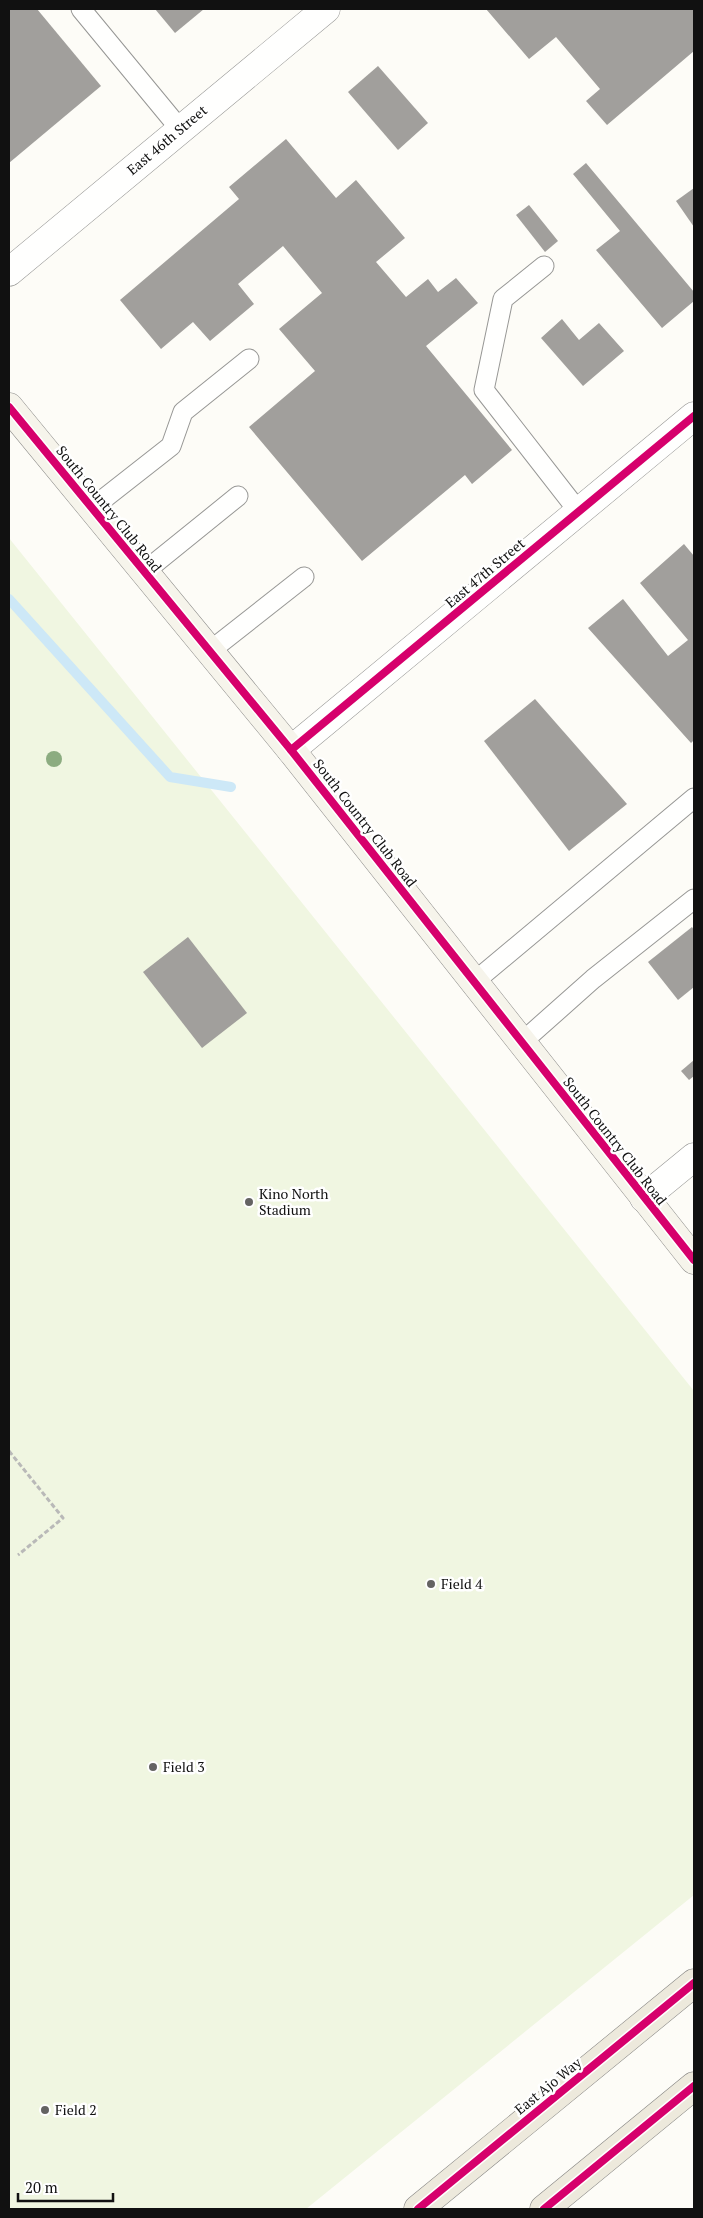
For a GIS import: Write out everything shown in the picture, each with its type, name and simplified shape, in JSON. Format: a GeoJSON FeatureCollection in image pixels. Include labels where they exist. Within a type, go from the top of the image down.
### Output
{"type":"FeatureCollection","features":[{"type":"Feature","properties":{"kind":"main road","name":"East Ajo Way"},"geometry":{"type":"LineString","coordinates":[[418,2209],[694,1983]]}},
{"type":"Feature","properties":{"kind":"main road"},"geometry":{"type":"LineString","coordinates":[[544,2209],[694,2086]]}},
{"type":"Feature","properties":{"kind":"street","name":"East 46th Street"},"geometry":{"type":"LineString","coordinates":[[9,272],[326,9]]}},
{"type":"Feature","properties":{"kind":"street","name":"South Country Club Road"},"geometry":{"type":"LineString","coordinates":[[9,406],[291,750],[694,1260]]}},
{"type":"Feature","properties":{"kind":"street","name":"East 47th Street"},"geometry":{"type":"LineString","coordinates":[[291,750],[694,416]]}},
{"type":"Feature","properties":{"kind":"street"},"geometry":{"type":"LineString","coordinates":[[644,1198],[694,1157]]}},
{"type":"Feature","properties":{"kind":"lane"},"geometry":{"type":"LineString","coordinates":[[81,9],[180,129]]}},
{"type":"Feature","properties":{"kind":"lane"},"geometry":{"type":"LineString","coordinates":[[544,266],[503,299],[484,390],[579,512]]}},
{"type":"Feature","properties":{"kind":"lane"},"geometry":{"type":"LineString","coordinates":[[92,508],[171,446],[183,412],[249,359]]}},
{"type":"Feature","properties":{"kind":"lane"},"geometry":{"type":"LineString","coordinates":[[144,572],[238,496]]}},
{"type":"Feature","properties":{"kind":"lane"},"geometry":{"type":"LineString","coordinates":[[210,651],[304,577]]}},
{"type":"Feature","properties":{"kind":"lane"},"geometry":{"type":"LineString","coordinates":[[474,982],[694,798]]}},
{"type":"Feature","properties":{"kind":"lane"},"geometry":{"type":"LineString","coordinates":[[521,1043],[593,979],[694,899]]}},
{"type":"Feature","properties":{"kind":"path"},"geometry":{"type":"LineString","coordinates":[[9,1451],[63,1518],[18,1555]]}},
{"type":"Feature","properties":{"kind":"green space"},"geometry":{"type":"Polygon","coordinates":[[[9,538],[694,1391],[694,1895],[306,2209],[9,2209],[9,538]]]}},
{"type":"Feature","properties":{"kind":"building"},"geometry":{"type":"Polygon","coordinates":[[[9,9],[37,9],[101,86],[9,163],[9,9]]]}},
{"type":"Feature","properties":{"kind":"building"},"geometry":{"type":"Polygon","coordinates":[[[155,9],[204,9],[175,33],[155,9]]]}},
{"type":"Feature","properties":{"kind":"building"},"geometry":{"type":"Polygon","coordinates":[[[486,9],[694,9],[694,51],[607,125],[586,101],[600,89],[556,37],[529,59],[486,9]]]}},
{"type":"Feature","properties":{"kind":"building"},"geometry":{"type":"Polygon","coordinates":[[[378,66],[428,123],[398,150],[348,92],[378,66]]]}},
{"type":"Feature","properties":{"kind":"building"},"geometry":{"type":"Polygon","coordinates":[[[286,139],[336,198],[356,180],[405,238],[376,262],[406,297],[428,279],[438,292],[456,278],[478,303],[426,346],[512,450],[472,484],[465,475],[362,561],[249,427],[315,371],[279,329],[322,293],[283,246],[238,284],[254,304],[210,341],[193,322],[161,349],[120,300],[239,199],[229,187],[286,139]]]}},
{"type":"Feature","properties":{"kind":"building"},"geometry":{"type":"Polygon","coordinates":[[[586,163],[694,292],[694,301],[662,328],[596,250],[620,231],[573,174],[586,163]]]}},
{"type":"Feature","properties":{"kind":"building"},"geometry":{"type":"Polygon","coordinates":[[[694,188],[694,227],[676,201],[694,188]]]}},
{"type":"Feature","properties":{"kind":"building"},"geometry":{"type":"Polygon","coordinates":[[[529,205],[558,241],[545,252],[516,215],[529,205]]]}},
{"type":"Feature","properties":{"kind":"building"},"geometry":{"type":"Polygon","coordinates":[[[562,319],[579,340],[599,323],[624,351],[583,386],[541,338],[562,319]]]}},
{"type":"Feature","properties":{"kind":"building"},"geometry":{"type":"Polygon","coordinates":[[[684,544],[694,556],[694,740],[691,743],[588,628],[623,599],[668,656],[688,640],[640,583],[684,544]]]}},
{"type":"Feature","properties":{"kind":"building"},"geometry":{"type":"Polygon","coordinates":[[[535,699],[627,804],[569,851],[484,741],[535,699]]]}},
{"type":"Feature","properties":{"kind":"building"},"geometry":{"type":"Polygon","coordinates":[[[692,927],[694,930],[694,987],[678,1000],[648,962],[692,927]]]}},
{"type":"Feature","properties":{"kind":"building"},"geometry":{"type":"Polygon","coordinates":[[[188,937],[247,1013],[202,1048],[143,972],[188,937]]]}},
{"type":"Feature","properties":{"kind":"building"},"geometry":{"type":"Polygon","coordinates":[[[694,1060],[694,1076],[689,1080],[681,1071],[694,1060]]]}},
{"type":"Feature","properties":{"kind":"waterway"},"geometry":{"type":"LineString","coordinates":[[9,599],[170,777],[231,787]]}},
{"type":"Feature","properties":{"kind":"cycle path"},"geometry":{"type":"LineString","coordinates":[[9,407],[291,750],[694,1260]]}},
{"type":"Feature","properties":{"kind":"cycle path"},"geometry":{"type":"LineString","coordinates":[[291,750],[694,416]]}},
{"type":"Feature","properties":{"kind":"cycle path"},"geometry":{"type":"LineString","coordinates":[[418,2209],[694,1983]]}},
{"type":"Feature","properties":{"kind":"cycle path"},"geometry":{"type":"LineString","coordinates":[[544,2209],[694,2086]]}},
{"type":"Feature","properties":{"kind":"place","name":"Kino North Stadium"},"geometry":{"type":"Point","coordinates":[249,1202]}},
{"type":"Feature","properties":{"kind":"place","name":"Field 4"},"geometry":{"type":"Point","coordinates":[431,1584]}},
{"type":"Feature","properties":{"kind":"place","name":"Field 3"},"geometry":{"type":"Point","coordinates":[153,1767]}},
{"type":"Feature","properties":{"kind":"place","name":"Field 2"},"geometry":{"type":"Point","coordinates":[45,2110]}}]}
